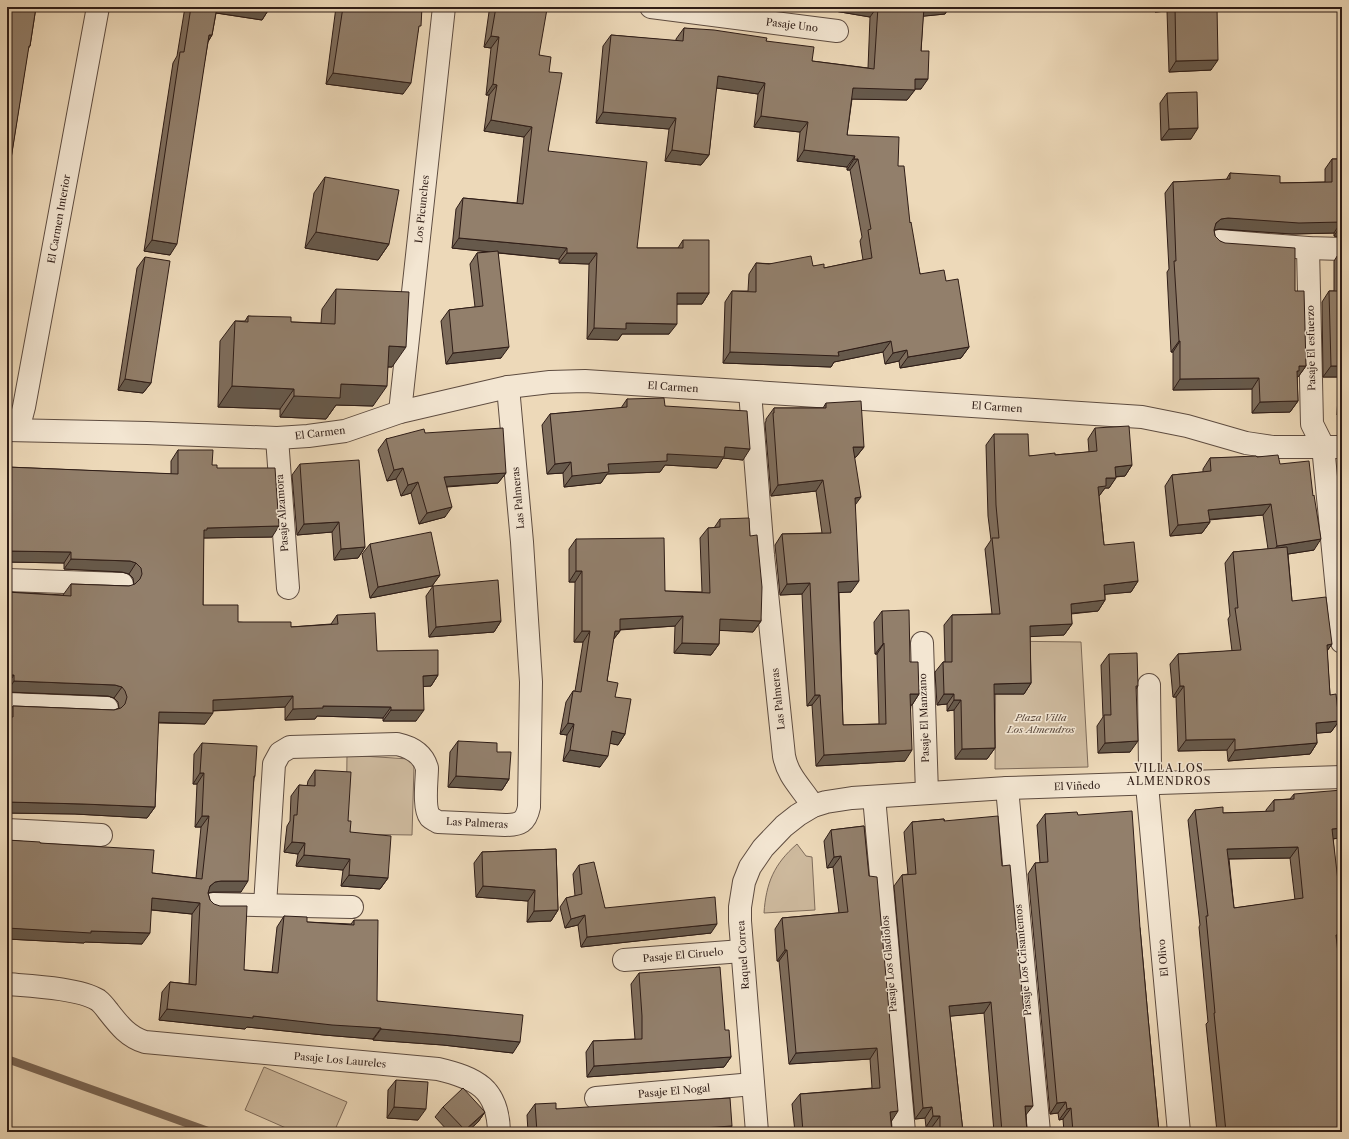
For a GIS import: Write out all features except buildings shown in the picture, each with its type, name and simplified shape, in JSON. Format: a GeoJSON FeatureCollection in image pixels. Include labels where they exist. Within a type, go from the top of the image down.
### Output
{"type":"FeatureCollection","features":[{"type":"Feature","properties":{"kind":"street","name":"El Carmen Interior"},"geometry":{"type":"LineString","coordinates":[[13,430],[24,407],[98,7]]}},
{"type":"Feature","properties":{"kind":"street","name":"Los Picunches"},"geometry":{"type":"LineString","coordinates":[[400,412],[444,7]]}},
{"type":"Feature","properties":{"kind":"street","name":"Pasaje Uno"},"geometry":{"type":"LineString","coordinates":[[651,7],[837,31]]}},
{"type":"Feature","properties":{"kind":"street"},"geometry":{"type":"LineString","coordinates":[[1219,241],[1308,248],[1342,249]]}},
{"type":"Feature","properties":{"kind":"street","name":"Pasaje El esfuerzo"},"geometry":{"type":"LineString","coordinates":[[1308,248],[1312,424],[1332,446]]}},
{"type":"Feature","properties":{"kind":"street","name":"El Carmen"},"geometry":{"type":"LineString","coordinates":[[13,430],[277,438],[308,436],[345,431],[400,412],[508,387],[550,382],[585,381],[1142,417],[1187,426],[1246,443],[1273,447],[1332,446]]}},
{"type":"Feature","properties":{"kind":"street","name":"Las Palmeras"},"geometry":{"type":"LineString","coordinates":[[265,905],[274,764],[280,753],[290,747],[397,744],[406,746],[414,750],[425,762],[427,768],[426,808],[429,816],[438,822],[513,825],[522,822],[527,816],[530,807],[531,682],[522,542],[508,387]]}},
{"type":"Feature","properties":{"kind":"street","name":"Las Palmeras"},"geometry":{"type":"LineString","coordinates":[[750,392],[763,555],[785,764],[794,780],[813,806]]}},
{"type":"Feature","properties":{"kind":"street","name":"Pasaje Alzamora"},"geometry":{"type":"LineString","coordinates":[[277,438],[288,588]]}},
{"type":"Feature","properties":{"kind":"street"},"geometry":{"type":"LineString","coordinates":[[1332,446],[1342,642]]}},
{"type":"Feature","properties":{"kind":"street"},"geometry":{"type":"LineString","coordinates":[[7,580],[122,584]]}},
{"type":"Feature","properties":{"kind":"street","name":"Pasaje El Manzano"},"geometry":{"type":"LineString","coordinates":[[922,643],[927,793]]}},
{"type":"Feature","properties":{"kind":"street","name":"El Olivo"},"geometry":{"type":"LineString","coordinates":[[1149,685],[1150,768],[1147,784],[1179,1132]]}},
{"type":"Feature","properties":{"kind":"street"},"geometry":{"type":"LineString","coordinates":[[7,704],[107,708]]}},
{"type":"Feature","properties":{"kind":"street","name":"El Viñedo"},"geometry":{"type":"LineString","coordinates":[[813,806],[839,799],[1007,788],[1342,777]]}},
{"type":"Feature","properties":{"kind":"street","name":"Pasaje Los Crisantemos"},"geometry":{"type":"LineString","coordinates":[[1007,788],[1039,1132]]}},
{"type":"Feature","properties":{"kind":"street","name":"Pasaje Los Gladiolos"},"geometry":{"type":"LineString","coordinates":[[874,797],[904,1132]]}},
{"type":"Feature","properties":{"kind":"street","name":"Raquel Correa"},"geometry":{"type":"LineString","coordinates":[[757,1132],[742,951],[740,907],[744,882],[750,867],[763,848],[798,815],[813,806]]}},
{"type":"Feature","properties":{"kind":"street"},"geometry":{"type":"LineString","coordinates":[[7,830],[101,836]]}},
{"type":"Feature","properties":{"kind":"street"},"geometry":{"type":"LineString","coordinates":[[213,904],[352,907]]}},
{"type":"Feature","properties":{"kind":"street","name":"Pasaje El Ciruelo"},"geometry":{"type":"LineString","coordinates":[[624,960],[742,951]]}},
{"type":"Feature","properties":{"kind":"street","name":"Pasaje Los Laureles"},"geometry":{"type":"LineString","coordinates":[[7,984],[54,989],[89,996],[100,1002],[133,1038],[145,1042],[438,1069],[453,1073],[466,1077],[489,1093],[497,1112],[499,1132]]}},
{"type":"Feature","properties":{"kind":"street","name":"Pasaje El Nogal"},"geometry":{"type":"LineString","coordinates":[[596,1098],[753,1084]]}},
{"type":"Feature","properties":{"kind":"green space","name":"Plaza Villa Los Almendros"},"geometry":{"type":"Polygon","coordinates":[[[996,641],[1081,642],[1088,767],[995,769],[996,641]]]}},
{"type":"Feature","properties":{"kind":"green space"},"geometry":{"type":"Polygon","coordinates":[[[347,755],[409,759],[414,767],[412,835],[346,834],[347,755]]]}},
{"type":"Feature","properties":{"kind":"green space"},"geometry":{"type":"Polygon","coordinates":[[[797,844],[806,856],[812,857],[815,910],[764,913],[769,883],[782,859],[797,844]]]}},
{"type":"Feature","properties":{"kind":"green space"},"geometry":{"type":"Polygon","coordinates":[[[264,1067],[347,1102],[334,1132],[295,1132],[245,1110],[264,1067]]]}},
{"type":"Feature","properties":{"kind":"waterway"},"geometry":{"type":"LineString","coordinates":[[7,1059],[211,1132]]}},
{"type":"Feature","properties":{"kind":"district","name":"VILLA LOS ALMENDROS"},"geometry":{"type":"Point","coordinates":[1169,774]}}]}
